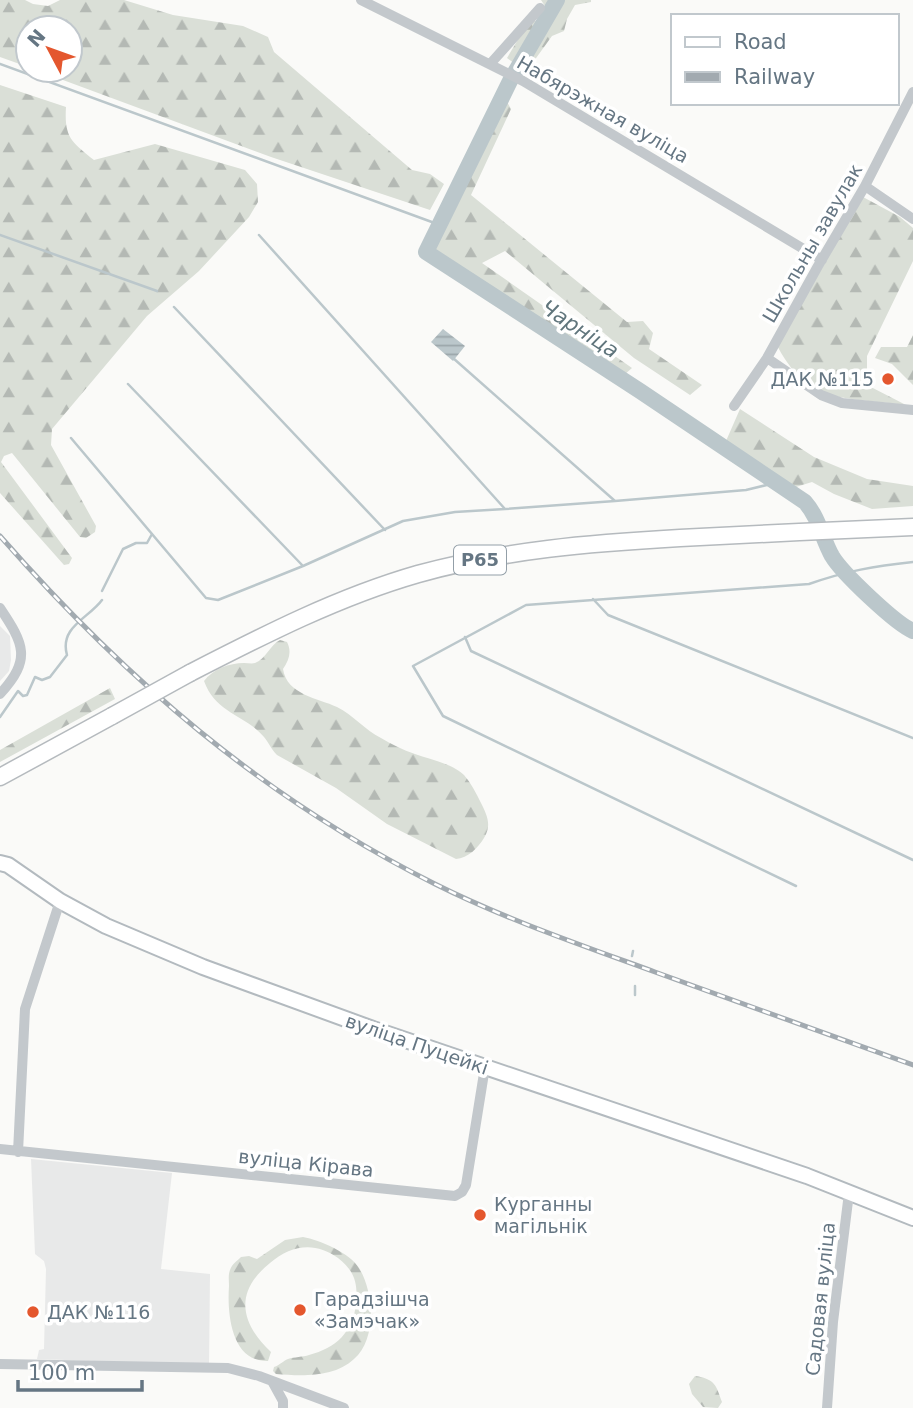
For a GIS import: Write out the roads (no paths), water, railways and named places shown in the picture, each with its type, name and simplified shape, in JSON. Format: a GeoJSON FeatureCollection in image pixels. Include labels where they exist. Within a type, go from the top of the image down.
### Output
{"type":"FeatureCollection","features":[{"type":"Feature","properties":{"kind":"main road","name":"Р65"},"geometry":{"type":"LineString","coordinates":[[0,777],[190,673],[293,621],[334,603],[418,574],[530,551],[597,543],[913,527]]}},
{"type":"Feature","properties":{"kind":"street","name":"Набярэжная вуліца"},"geometry":{"type":"LineString","coordinates":[[361,0],[523,81],[822,260]]}},
{"type":"Feature","properties":{"kind":"street"},"geometry":{"type":"LineString","coordinates":[[491,63],[540,8]]}},
{"type":"Feature","properties":{"kind":"street","name":"Школьны завулак"},"geometry":{"type":"LineString","coordinates":[[734,406],[767,358],[865,186],[913,92]]}},
{"type":"Feature","properties":{"kind":"street"},"geometry":{"type":"LineString","coordinates":[[865,186],[913,219]]}},
{"type":"Feature","properties":{"kind":"street"},"geometry":{"type":"LineString","coordinates":[[767,358],[821,395],[842,402],[913,410]]}},
{"type":"Feature","properties":{"kind":"street"},"geometry":{"type":"LineString","coordinates":[[0,608],[16,632],[21,646],[21,661],[14,678],[0,694]]}},
{"type":"Feature","properties":{"kind":"street","name":"вуліца Пуцейкі"},"geometry":{"type":"LineString","coordinates":[[0,863],[8,865],[60,901],[118,931],[203,967],[373,1029],[807,1176],[913,1218]]}},
{"type":"Feature","properties":{"kind":"street"},"geometry":{"type":"LineString","coordinates":[[18,1152],[25,1009],[60,901]]}},
{"type":"Feature","properties":{"kind":"street","name":"вуліца Кірава"},"geometry":{"type":"LineString","coordinates":[[0,1149],[454,1196],[462,1192],[466,1185],[485,1067]]}},
{"type":"Feature","properties":{"kind":"street","name":"Садовая вуліца"},"geometry":{"type":"LineString","coordinates":[[827,1408],[849,1193]]}},
{"type":"Feature","properties":{"kind":"street"},"geometry":{"type":"LineString","coordinates":[[0,1364],[228,1368],[344,1408]]}},
{"type":"Feature","properties":{"kind":"street"},"geometry":{"type":"LineString","coordinates":[[272,1381],[283,1401],[283,1408]]}},
{"type":"Feature","properties":{"kind":"waterway","name":"Чарніца"},"geometry":{"type":"LineString","coordinates":[[557,0],[510,81],[426,252],[805,502],[838,564],[883,609],[913,631]]}},
{"type":"Feature","properties":{"kind":"waterway"},"geometry":{"type":"LineString","coordinates":[[0,64],[440,225]]}},
{"type":"Feature","properties":{"kind":"waterway"},"geometry":{"type":"LineString","coordinates":[[0,235],[157,291]]}},
{"type":"Feature","properties":{"kind":"waterway"},"geometry":{"type":"LineString","coordinates":[[259,235],[505,509],[615,501]]}},
{"type":"Feature","properties":{"kind":"waterway"},"geometry":{"type":"LineString","coordinates":[[174,307],[385,530]]}},
{"type":"Feature","properties":{"kind":"waterway"},"geometry":{"type":"LineString","coordinates":[[453,358],[615,501],[746,490],[775,483]]}},
{"type":"Feature","properties":{"kind":"waterway"},"geometry":{"type":"LineString","coordinates":[[128,384],[303,566]]}},
{"type":"Feature","properties":{"kind":"waterway"},"geometry":{"type":"LineString","coordinates":[[71,438],[206,598],[218,600],[303,566],[403,521],[455,512],[505,509]]}},
{"type":"Feature","properties":{"kind":"waterway"},"geometry":{"type":"LineString","coordinates":[[102,591],[123,549],[136,543],[147,543],[152,534]]}},
{"type":"Feature","properties":{"kind":"waterway"},"geometry":{"type":"LineString","coordinates":[[796,886],[443,716],[413,666],[526,605],[809,584],[861,570],[913,562]]}},
{"type":"Feature","properties":{"kind":"waterway"},"geometry":{"type":"LineString","coordinates":[[593,599],[608,615],[913,738]]}},
{"type":"Feature","properties":{"kind":"waterway"},"geometry":{"type":"LineString","coordinates":[[0,717],[18,691],[23,696],[27,695],[35,677],[42,680],[50,677],[67,655],[67,637],[71,630],[102,600]]}},
{"type":"Feature","properties":{"kind":"waterway"},"geometry":{"type":"LineString","coordinates":[[465,637],[471,651],[913,860]]}},
{"type":"Feature","properties":{"kind":"waterway"},"geometry":{"type":"LineString","coordinates":[[632,956],[633,951]]}},
{"type":"Feature","properties":{"kind":"waterway"},"geometry":{"type":"LineString","coordinates":[[635,986],[635,995]]}},
{"type":"Feature","properties":{"kind":"railway"},"geometry":{"type":"LineString","coordinates":[[0,536],[97,639],[200,732],[255,774],[372,850],[435,884],[516,920],[913,1065]]}},
{"type":"Feature","properties":{"kind":"place","name":"ДАК №115"},"geometry":{"type":"Point","coordinates":[888,379]}},
{"type":"Feature","properties":{"kind":"place","name":"Курганны магільнік"},"geometry":{"type":"Point","coordinates":[480,1215]}},
{"type":"Feature","properties":{"kind":"place","name":"Гарадзішча «Замэчак»"},"geometry":{"type":"Point","coordinates":[300,1310]}},
{"type":"Feature","properties":{"kind":"place","name":"ДАК №116"},"geometry":{"type":"Point","coordinates":[33,1312]}}]}
